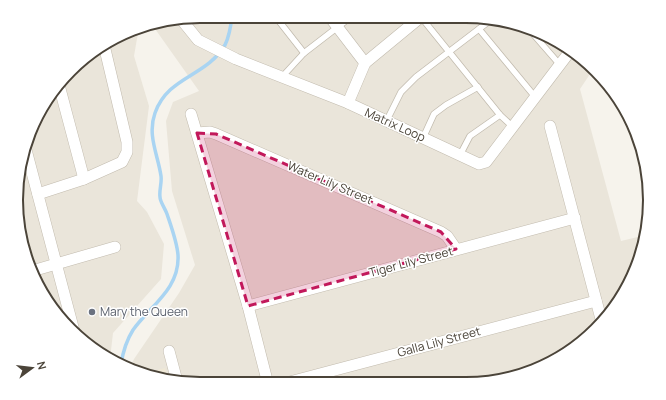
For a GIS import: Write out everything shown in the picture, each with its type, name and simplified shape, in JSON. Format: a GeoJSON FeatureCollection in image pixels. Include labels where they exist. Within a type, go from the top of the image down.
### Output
{"type":"FeatureCollection","features":[{"type":"Feature","properties":{"kind":"street"},"geometry":{"type":"LineString","coordinates":[[335,23],[365,63]]}},
{"type":"Feature","properties":{"kind":"street"},"geometry":{"type":"LineString","coordinates":[[348,103],[365,63],[415,23]]}},
{"type":"Feature","properties":{"kind":"street","name":"Matrix Loop"},"geometry":{"type":"LineString","coordinates":[[185,24],[198,40],[236,59],[281,78],[348,103],[479,164],[486,162],[568,55]]}},
{"type":"Feature","properties":{"kind":"street"},"geometry":{"type":"LineString","coordinates":[[38,194],[84,179],[122,162],[127,152],[127,142],[105,51]]}},
{"type":"Feature","properties":{"kind":"street"},"geometry":{"type":"LineString","coordinates":[[61,91],[84,179]]}},
{"type":"Feature","properties":{"kind":"street"},"geometry":{"type":"LineString","coordinates":[[191,114],[248,306],[266,377]]}},
{"type":"Feature","properties":{"kind":"street"},"geometry":{"type":"LineString","coordinates":[[550,126],[600,316]]}},
{"type":"Feature","properties":{"kind":"street","name":"Water Lily Street"},"geometry":{"type":"LineString","coordinates":[[197,133],[210,132],[216,134],[441,232],[447,236],[456,249]]}},
{"type":"Feature","properties":{"kind":"street"},"geometry":{"type":"LineString","coordinates":[[28,157],[71,321]]}},
{"type":"Feature","properties":{"kind":"street","name":"Tiger Lily Street"},"geometry":{"type":"LineString","coordinates":[[248,306],[575,218]]}},
{"type":"Feature","properties":{"kind":"street"},"geometry":{"type":"LineString","coordinates":[[37,270],[115,247]]}},
{"type":"Feature","properties":{"kind":"street","name":"Galla Lily Street"},"geometry":{"type":"LineString","coordinates":[[308,377],[596,301]]}},
{"type":"Feature","properties":{"kind":"street"},"geometry":{"type":"LineString","coordinates":[[169,351],[175,375]]}},
{"type":"Feature","properties":{"kind":"lane"},"geometry":{"type":"LineString","coordinates":[[280,23],[304,53]]}},
{"type":"Feature","properties":{"kind":"lane"},"geometry":{"type":"LineString","coordinates":[[281,78],[304,53],[343,23]]}},
{"type":"Feature","properties":{"kind":"lane"},"geometry":{"type":"LineString","coordinates":[[427,23],[500,115],[513,127]]}},
{"type":"Feature","properties":{"kind":"lane"},"geometry":{"type":"LineString","coordinates":[[386,122],[401,92],[416,77],[485,24]]}},
{"type":"Feature","properties":{"kind":"lane"},"geometry":{"type":"LineString","coordinates":[[479,29],[536,98]]}},
{"type":"Feature","properties":{"kind":"lane"},"geometry":{"type":"LineString","coordinates":[[536,37],[561,66]]}},
{"type":"Feature","properties":{"kind":"lane"},"geometry":{"type":"LineString","coordinates":[[423,138],[434,114],[446,105],[478,87]]}},
{"type":"Feature","properties":{"kind":"lane"},"geometry":{"type":"LineString","coordinates":[[460,155],[470,136],[500,115]]}},
{"type":"Feature","properties":{"kind":"highlighted area"},"geometry":{"type":"Polygon","coordinates":[[[197,133],[216,134],[441,232],[456,249],[248,306],[197,133]]]}},
{"type":"Feature","properties":{"kind":"shaded area"},"geometry":{"type":"Polygon","coordinates":[[[188,23],[478,23],[501,26],[534,36],[564,53],[590,74],[580,89],[621,241],[640,237],[630,268],[606,308],[583,333],[564,347],[534,364],[501,374],[478,377],[188,377],[165,374],[132,364],[179,293],[195,265],[172,191],[166,121],[173,102],[199,91],[155,29],[188,23]]]}},
{"type":"Feature","properties":{"kind":"shaded area"},"geometry":{"type":"Polygon","coordinates":[[[138,34],[134,56],[149,106],[137,201],[147,212],[164,244],[161,279],[113,333],[111,353],[83,333],[67,317],[53,298],[36,268],[26,235],[23,212],[23,188],[26,165],[36,132],[47,111],[60,92],[83,67],[92,60],[111,47],[138,34]]]}},
{"type":"Feature","properties":{"kind":"shaded area"},"geometry":{"type":"Polygon","coordinates":[[[165,368],[167,374],[165,374],[154,371],[165,368]]]}},
{"type":"Feature","properties":{"kind":"waterway"},"geometry":{"type":"LineString","coordinates":[[122,359],[125,347],[133,330],[163,296],[174,278],[177,267],[178,255],[175,239],[167,214],[160,199],[161,176],[152,129],[155,113],[161,101],[169,91],[217,56],[225,45],[231,23]]}},
{"type":"Feature","properties":{"kind":"place","name":"Mary the Queen"},"geometry":{"type":"Point","coordinates":[92,312]}}]}
